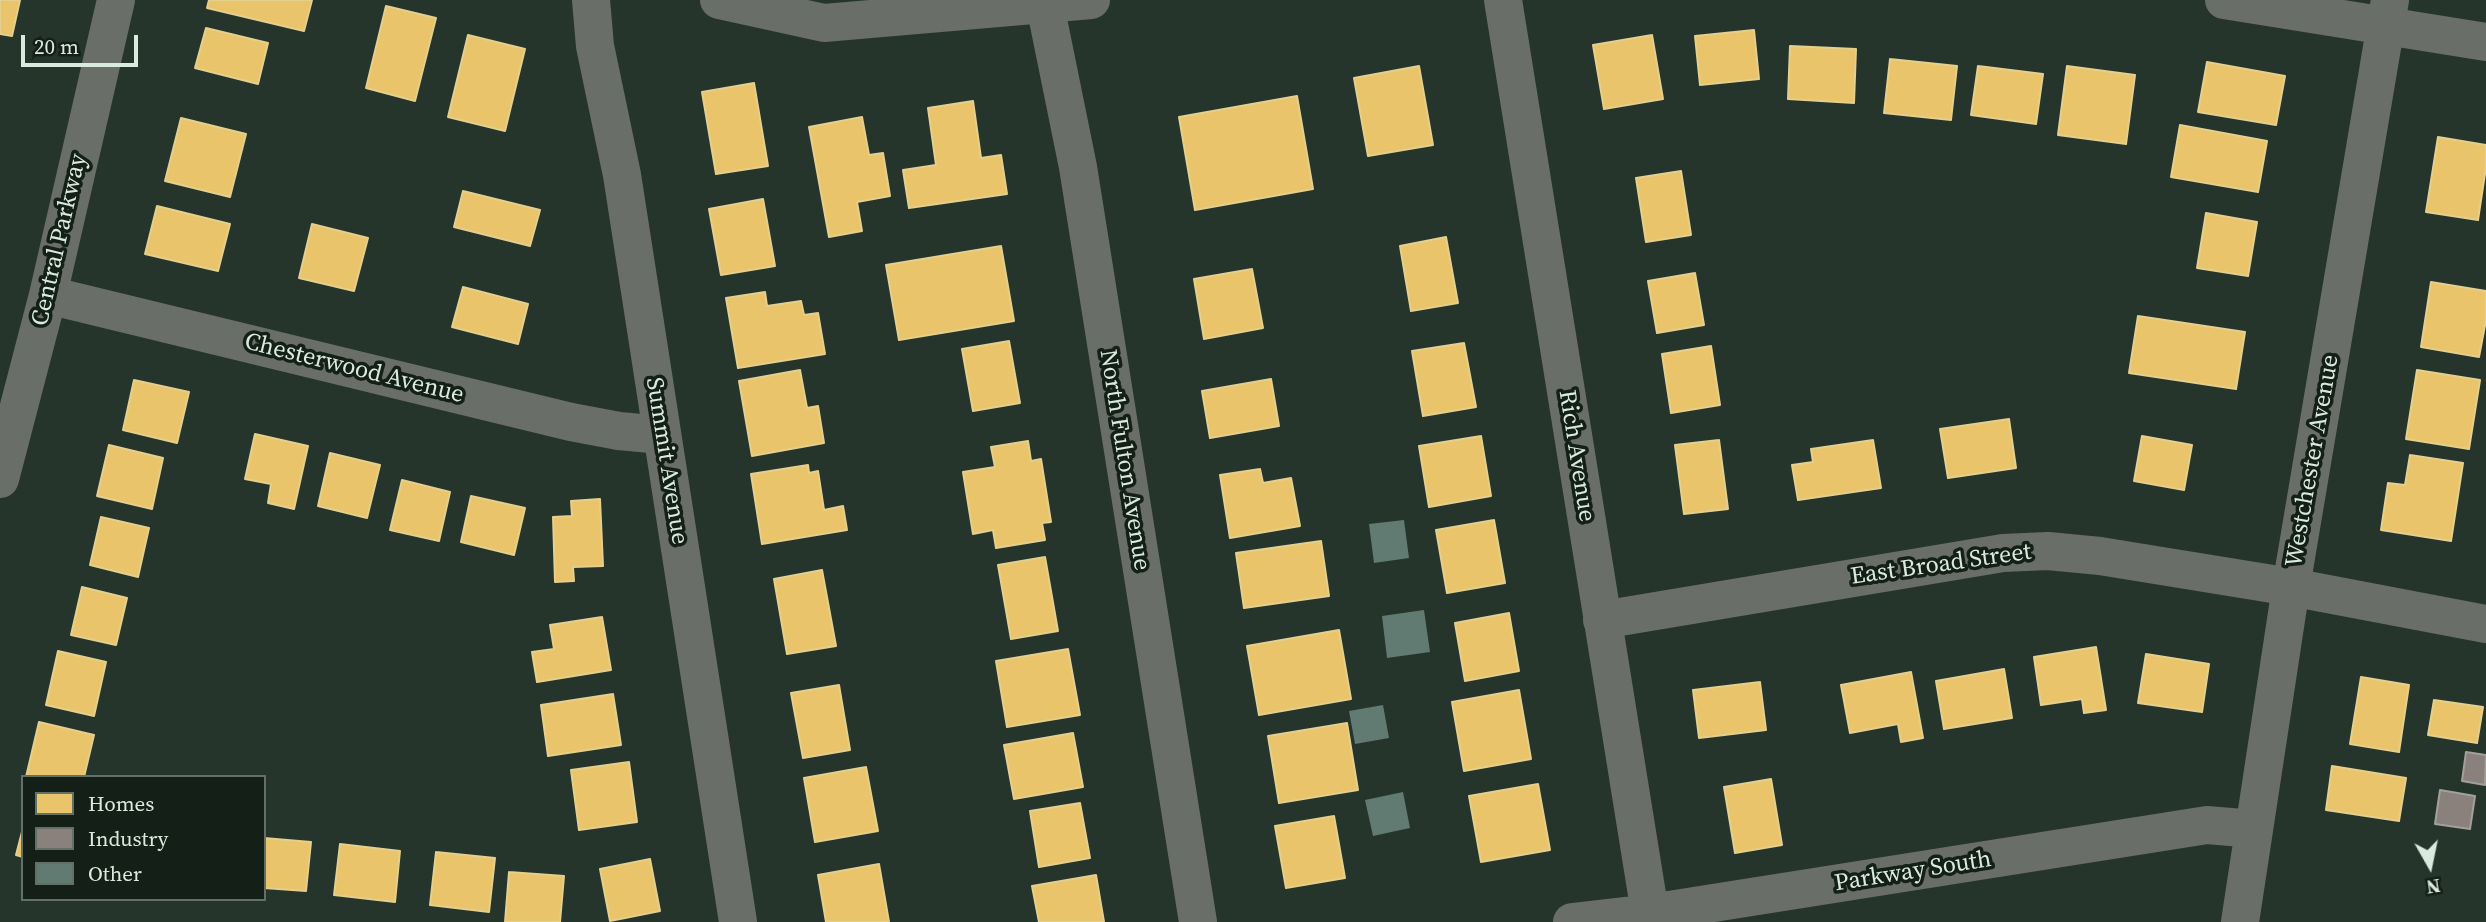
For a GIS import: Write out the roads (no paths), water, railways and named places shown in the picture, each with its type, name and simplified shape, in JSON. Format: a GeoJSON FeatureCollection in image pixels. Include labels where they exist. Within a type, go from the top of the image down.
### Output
{"type":"FeatureCollection","features":[{"type":"Feature","properties":{"kind":"street","name":"Central Parkway"},"geometry":{"type":"LineString","coordinates":[[0,479],[48,295],[116,0]]}},
{"type":"Feature","properties":{"kind":"street","name":"Summit Avenue"},"geometry":{"type":"LineString","coordinates":[[591,0],[595,46],[622,175],[738,922]]}},
{"type":"Feature","properties":{"kind":"street"},"geometry":{"type":"LineString","coordinates":[[719,0],[824,23],[1091,0]]}},
{"type":"Feature","properties":{"kind":"street","name":"Rich Avenue"},"geometry":{"type":"LineString","coordinates":[[1503,0],[1650,913]]}},
{"type":"Feature","properties":{"kind":"street"},"geometry":{"type":"LineString","coordinates":[[2224,0],[2388,13],[2486,42]]}},
{"type":"Feature","properties":{"kind":"street","name":"North Fulton Avenue"},"geometry":{"type":"LineString","coordinates":[[1044,3],[1078,167],[1198,922]]}},
{"type":"Feature","properties":{"kind":"street","name":"Westchester Avenue"},"geometry":{"type":"LineString","coordinates":[[2241,916],[2291,587],[2388,13]]}},
{"type":"Feature","properties":{"kind":"street","name":"Chesterwood Avenue"},"geometry":{"type":"LineString","coordinates":[[48,295],[571,422],[619,431],[662,435]]}},
{"type":"Feature","properties":{"kind":"street","name":"East Broad Street"},"geometry":{"type":"LineString","coordinates":[[1602,620],[1989,555],[2048,551],[2100,556],[2291,587],[2486,625]]}},
{"type":"Feature","properties":{"kind":"street","name":"Parkway South"},"geometry":{"type":"LineString","coordinates":[[1572,922],[1650,913],[2207,825],[2254,829]]}}]}
